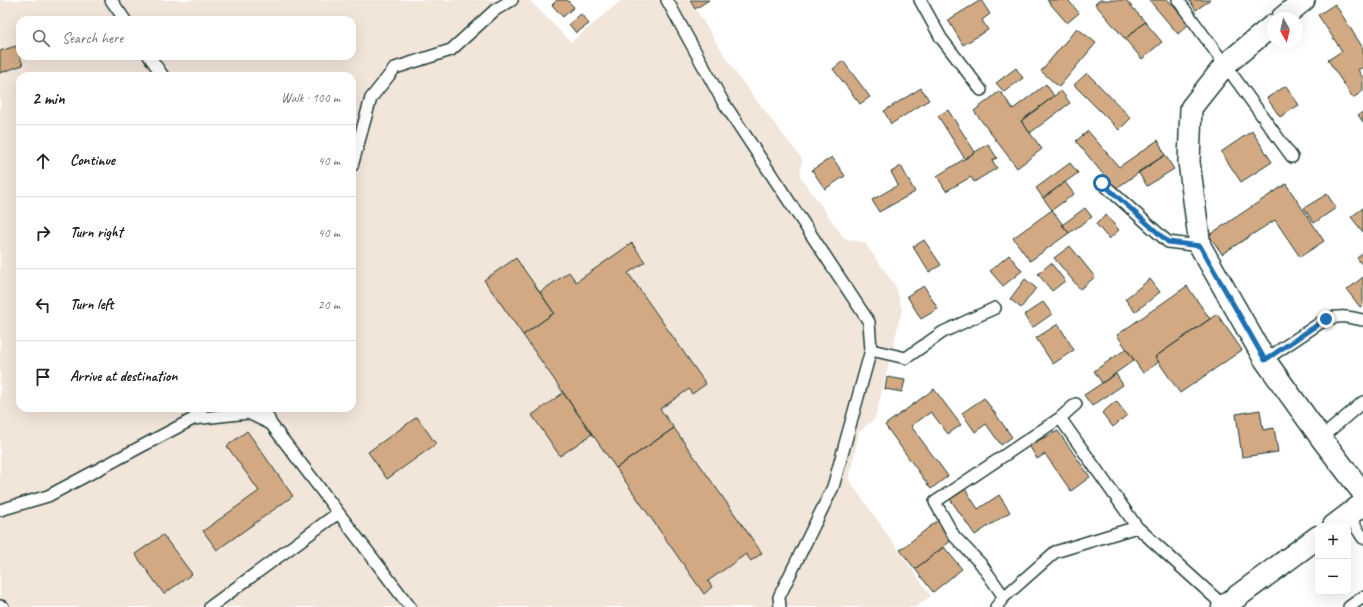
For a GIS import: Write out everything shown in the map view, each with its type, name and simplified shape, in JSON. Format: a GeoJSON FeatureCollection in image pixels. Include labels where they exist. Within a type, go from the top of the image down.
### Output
{"type":"FeatureCollection","features":[{"type":"Feature","properties":{"kind":"main road"},"geometry":{"type":"LineString","coordinates":[[1224,606],[1315,539]]}},
{"type":"Feature","properties":{"kind":"street"},"geometry":{"type":"LineString","coordinates":[[1289,12],[1304,0]]}},
{"type":"Feature","properties":{"kind":"street"},"geometry":{"type":"LineString","coordinates":[[1267,30],[1225,65],[1191,108],[1189,162],[1200,246],[1265,360],[1363,493]]}},
{"type":"Feature","properties":{"kind":"lane"},"geometry":{"type":"LineString","coordinates":[[111,0],[122,16]]}},
{"type":"Feature","properties":{"kind":"lane"},"geometry":{"type":"LineString","coordinates":[[356,152],[371,98],[395,68],[451,50],[495,10],[512,0]]}},
{"type":"Feature","properties":{"kind":"lane"},"geometry":{"type":"LineString","coordinates":[[667,0],[722,100],[869,322],[871,350],[834,487],[779,597],[780,607]]}},
{"type":"Feature","properties":{"kind":"lane"},"geometry":{"type":"LineString","coordinates":[[920,0],[941,38],[981,90]]}},
{"type":"Feature","properties":{"kind":"lane"},"geometry":{"type":"LineString","coordinates":[[1178,0],[1292,157]]}},
{"type":"Feature","properties":{"kind":"lane"},"geometry":{"type":"LineString","coordinates":[[153,60],[160,72]]}},
{"type":"Feature","properties":{"kind":"lane"},"geometry":{"type":"LineString","coordinates":[[1102,183],[1168,242],[1200,246]]}},
{"type":"Feature","properties":{"kind":"lane"},"geometry":{"type":"LineString","coordinates":[[871,350],[906,358],[944,332],[995,308]]}},
{"type":"Feature","properties":{"kind":"lane"},"geometry":{"type":"LineString","coordinates":[[1265,360],[1326,319],[1336,316],[1346,316],[1363,320]]}},
{"type":"Feature","properties":{"kind":"lane"},"geometry":{"type":"LineString","coordinates":[[1321,438],[1363,402]]}},
{"type":"Feature","properties":{"kind":"lane"},"geometry":{"type":"LineString","coordinates":[[1004,598],[981,564],[954,536],[935,502],[1060,418],[1076,404]]}},
{"type":"Feature","properties":{"kind":"lane"},"geometry":{"type":"LineString","coordinates":[[193,419],[199,412]]}},
{"type":"Feature","properties":{"kind":"lane"},"geometry":{"type":"LineString","coordinates":[[266,412],[271,424],[410,607]]}},
{"type":"Feature","properties":{"kind":"lane"},"geometry":{"type":"LineString","coordinates":[[0,510],[48,496],[193,419],[248,413],[271,424]]}},
{"type":"Feature","properties":{"kind":"lane"},"geometry":{"type":"LineString","coordinates":[[1060,418],[1137,527],[1224,606]]}},
{"type":"Feature","properties":{"kind":"lane"},"geometry":{"type":"LineString","coordinates":[[210,607],[338,513]]}},
{"type":"Feature","properties":{"kind":"lane"},"geometry":{"type":"LineString","coordinates":[[1348,515],[1363,538]]}},
{"type":"Feature","properties":{"kind":"lane"},"geometry":{"type":"LineString","coordinates":[[996,607],[1055,552],[1137,527]]}},
{"type":"Feature","properties":{"kind":"lane"},"geometry":{"type":"LineString","coordinates":[[1349,607],[1363,597]]}},
{"type":"Feature","properties":{"kind":"shaded area"},"geometry":{"type":"Polygon","coordinates":[[[0,0],[529,0],[571,42],[622,0],[690,0],[737,75],[802,159],[800,176],[844,238],[865,243],[896,287],[902,310],[875,419],[859,432],[849,480],[931,596],[916,607],[0,607],[0,0]]]}},
{"type":"Feature","properties":{"kind":"building"},"geometry":{"type":"Polygon","coordinates":[[[557,0],[567,0],[574,7],[563,17],[552,5],[557,0]]]}},
{"type":"Feature","properties":{"kind":"building"},"geometry":{"type":"Polygon","coordinates":[[[690,0],[709,0],[695,9],[690,0]]]}},
{"type":"Feature","properties":{"kind":"building"},"geometry":{"type":"Polygon","coordinates":[[[981,0],[990,14],[982,20],[988,30],[963,45],[948,20],[981,0]]]}},
{"type":"Feature","properties":{"kind":"building"},"geometry":{"type":"Polygon","coordinates":[[[1047,0],[1068,0],[1079,13],[1067,23],[1047,0]]]}},
{"type":"Feature","properties":{"kind":"building"},"geometry":{"type":"Polygon","coordinates":[[[1100,0],[1126,0],[1145,22],[1125,39],[1095,4],[1100,0]]]}},
{"type":"Feature","properties":{"kind":"building"},"geometry":{"type":"Polygon","coordinates":[[[1149,0],[1168,0],[1189,24],[1178,34],[1149,0]]]}},
{"type":"Feature","properties":{"kind":"building"},"geometry":{"type":"Polygon","coordinates":[[[1189,0],[1210,0],[1196,10],[1189,0]]]}},
{"type":"Feature","properties":{"kind":"building"},"geometry":{"type":"Polygon","coordinates":[[[1335,4],[1363,48],[1363,67],[1358,70],[1363,78],[1363,91],[1353,98],[1328,60],[1342,51],[1318,15],[1335,4]]]}},
{"type":"Feature","properties":{"kind":"building"},"geometry":{"type":"Polygon","coordinates":[[[581,14],[589,24],[576,33],[569,24],[581,14]]]}},
{"type":"Feature","properties":{"kind":"building"},"geometry":{"type":"Polygon","coordinates":[[[1145,22],[1162,42],[1142,59],[1125,39],[1145,22]]]}},
{"type":"Feature","properties":{"kind":"building"},"geometry":{"type":"Polygon","coordinates":[[[1077,28],[1096,43],[1059,87],[1041,71],[1077,28]]]}},
{"type":"Feature","properties":{"kind":"building"},"geometry":{"type":"Polygon","coordinates":[[[16,46],[16,60],[21,60],[23,65],[0,73],[0,51],[16,46]]]}},
{"type":"Feature","properties":{"kind":"building"},"geometry":{"type":"Polygon","coordinates":[[[843,61],[870,97],[860,104],[833,69],[843,61]]]}},
{"type":"Feature","properties":{"kind":"building"},"geometry":{"type":"Polygon","coordinates":[[[1016,68],[1023,78],[1004,92],[996,83],[1016,68]]]}},
{"type":"Feature","properties":{"kind":"building"},"geometry":{"type":"Polygon","coordinates":[[[1087,73],[1131,118],[1119,130],[1074,85],[1087,73]]]}},
{"type":"Feature","properties":{"kind":"building"},"geometry":{"type":"Polygon","coordinates":[[[1046,84],[1054,96],[1021,121],[1042,149],[1017,168],[974,111],[1000,91],[1013,109],[1046,84]]]}},
{"type":"Feature","properties":{"kind":"building"},"geometry":{"type":"Polygon","coordinates":[[[1286,86],[1299,105],[1280,117],[1267,98],[1286,86]]]}},
{"type":"Feature","properties":{"kind":"building"},"geometry":{"type":"Polygon","coordinates":[[[921,88],[929,100],[891,124],[884,111],[921,88]]]}},
{"type":"Feature","properties":{"kind":"building"},"geometry":{"type":"Polygon","coordinates":[[[1061,91],[1070,103],[1030,133],[1021,121],[1061,91]]]}},
{"type":"Feature","properties":{"kind":"building"},"geometry":{"type":"Polygon","coordinates":[[[948,110],[975,152],[965,159],[938,116],[948,110]]]}},
{"type":"Feature","properties":{"kind":"building"},"geometry":{"type":"Polygon","coordinates":[[[1363,112],[1363,122],[1358,115],[1363,112]]]}},
{"type":"Feature","properties":{"kind":"building"},"geometry":{"type":"Polygon","coordinates":[[[1088,131],[1119,167],[1158,140],[1165,155],[1115,189],[1076,141],[1088,131]]]}},
{"type":"Feature","properties":{"kind":"building"},"geometry":{"type":"Polygon","coordinates":[[[1252,131],[1272,162],[1241,182],[1221,152],[1252,131]]]}},
{"type":"Feature","properties":{"kind":"building"},"geometry":{"type":"Polygon","coordinates":[[[988,144],[997,158],[992,160],[997,168],[974,182],[971,177],[946,191],[937,176],[988,144]]]}},
{"type":"Feature","properties":{"kind":"building"},"geometry":{"type":"Polygon","coordinates":[[[1165,155],[1174,169],[1147,186],[1138,172],[1165,155]]]}},
{"type":"Feature","properties":{"kind":"building"},"geometry":{"type":"Polygon","coordinates":[[[832,157],[845,176],[825,189],[812,170],[832,157]]]}},
{"type":"Feature","properties":{"kind":"building"},"geometry":{"type":"Polygon","coordinates":[[[1070,163],[1078,173],[1043,198],[1036,188],[1070,163]]]}},
{"type":"Feature","properties":{"kind":"building"},"geometry":{"type":"Polygon","coordinates":[[[901,166],[915,192],[879,212],[872,200],[898,185],[891,172],[901,166]]]}},
{"type":"Feature","properties":{"kind":"building"},"geometry":{"type":"Polygon","coordinates":[[[1065,182],[1074,194],[1052,210],[1043,198],[1065,182]]]}},
{"type":"Feature","properties":{"kind":"building"},"geometry":{"type":"Polygon","coordinates":[[[1286,184],[1324,241],[1300,257],[1275,220],[1222,254],[1209,235],[1286,184]]]}},
{"type":"Feature","properties":{"kind":"building"},"geometry":{"type":"Polygon","coordinates":[[[1327,194],[1336,208],[1314,223],[1304,208],[1327,194]]]}},
{"type":"Feature","properties":{"kind":"building"},"geometry":{"type":"Polygon","coordinates":[[[1085,208],[1092,217],[1069,233],[1062,225],[1085,208]]]}},
{"type":"Feature","properties":{"kind":"building"},"geometry":{"type":"Polygon","coordinates":[[[1363,208],[1363,232],[1351,217],[1363,208]]]}},
{"type":"Feature","properties":{"kind":"building"},"geometry":{"type":"Polygon","coordinates":[[[1052,210],[1069,233],[1030,261],[1013,238],[1052,210]]]}},
{"type":"Feature","properties":{"kind":"building"},"geometry":{"type":"Polygon","coordinates":[[[1106,215],[1119,230],[1109,239],[1096,224],[1106,215]]]}},
{"type":"Feature","properties":{"kind":"building"},"geometry":{"type":"Polygon","coordinates":[[[924,240],[941,265],[929,272],[913,247],[924,240]]]}},
{"type":"Feature","properties":{"kind":"building"},"geometry":{"type":"Polygon","coordinates":[[[632,243],[645,262],[628,273],[706,384],[692,394],[689,389],[660,409],[674,428],[616,468],[523,335],[554,313],[540,292],[569,272],[576,282],[632,243]]]}},
{"type":"Feature","properties":{"kind":"building"},"geometry":{"type":"Polygon","coordinates":[[[1070,246],[1095,277],[1080,289],[1054,258],[1070,246]]]}},
{"type":"Feature","properties":{"kind":"building"},"geometry":{"type":"Polygon","coordinates":[[[1363,253],[1363,266],[1357,258],[1363,253]]]}},
{"type":"Feature","properties":{"kind":"building"},"geometry":{"type":"Polygon","coordinates":[[[1009,255],[1022,271],[1003,286],[990,271],[1009,255]]]}},
{"type":"Feature","properties":{"kind":"building"},"geometry":{"type":"Polygon","coordinates":[[[516,258],[554,313],[523,335],[484,280],[516,258]]]}},
{"type":"Feature","properties":{"kind":"building"},"geometry":{"type":"Polygon","coordinates":[[[1051,263],[1065,281],[1052,291],[1038,274],[1051,263]]]}},
{"type":"Feature","properties":{"kind":"building"},"geometry":{"type":"Polygon","coordinates":[[[1363,277],[1363,305],[1360,307],[1347,290],[1363,277]]]}},
{"type":"Feature","properties":{"kind":"building"},"geometry":{"type":"Polygon","coordinates":[[[1025,279],[1036,288],[1021,308],[1010,299],[1025,279]]]}},
{"type":"Feature","properties":{"kind":"building"},"geometry":{"type":"Polygon","coordinates":[[[1150,279],[1160,292],[1135,312],[1125,299],[1150,279]]]}},
{"type":"Feature","properties":{"kind":"building"},"geometry":{"type":"Polygon","coordinates":[[[924,286],[938,309],[921,319],[907,296],[924,286]]]}},
{"type":"Feature","properties":{"kind":"building"},"geometry":{"type":"Polygon","coordinates":[[[1187,286],[1210,319],[1155,357],[1159,362],[1143,373],[1117,335],[1187,286]]]}},
{"type":"Feature","properties":{"kind":"building"},"geometry":{"type":"Polygon","coordinates":[[[1043,302],[1052,314],[1032,328],[1024,315],[1043,302]]]}},
{"type":"Feature","properties":{"kind":"building"},"geometry":{"type":"Polygon","coordinates":[[[1217,314],[1242,350],[1180,393],[1155,357],[1217,314]]]}},
{"type":"Feature","properties":{"kind":"building"},"geometry":{"type":"Polygon","coordinates":[[[1058,324],[1074,350],[1053,364],[1036,338],[1058,324]]]}},
{"type":"Feature","properties":{"kind":"building"},"geometry":{"type":"Polygon","coordinates":[[[1126,349],[1134,360],[1102,383],[1094,371],[1126,349]]]}},
{"type":"Feature","properties":{"kind":"building"},"geometry":{"type":"Polygon","coordinates":[[[1116,374],[1123,385],[1092,406],[1084,395],[1116,374]]]}},
{"type":"Feature","properties":{"kind":"building"},"geometry":{"type":"Polygon","coordinates":[[[887,377],[905,380],[902,392],[885,389],[887,377]]]}},
{"type":"Feature","properties":{"kind":"building"},"geometry":{"type":"Polygon","coordinates":[[[934,389],[961,425],[948,434],[931,412],[911,426],[948,476],[931,489],[885,425],[934,389]]]}},
{"type":"Feature","properties":{"kind":"building"},"geometry":{"type":"Polygon","coordinates":[[[563,393],[592,434],[560,456],[532,415],[563,393]]]}},
{"type":"Feature","properties":{"kind":"building"},"geometry":{"type":"Polygon","coordinates":[[[984,398],[1012,437],[1001,445],[986,424],[975,432],[962,413],[984,398]]]}},
{"type":"Feature","properties":{"kind":"building"},"geometry":{"type":"Polygon","coordinates":[[[1116,401],[1127,415],[1113,427],[1102,413],[1116,401]]]}},
{"type":"Feature","properties":{"kind":"building"},"geometry":{"type":"Polygon","coordinates":[[[1260,410],[1263,430],[1274,428],[1278,452],[1242,457],[1236,414],[1260,410]]]}},
{"type":"Feature","properties":{"kind":"building"},"geometry":{"type":"Polygon","coordinates":[[[417,417],[436,444],[387,479],[368,452],[417,417]]]}},
{"type":"Feature","properties":{"kind":"building"},"geometry":{"type":"Polygon","coordinates":[[[674,428],[762,553],[751,561],[746,554],[708,581],[712,587],[704,594],[616,468],[674,428]]]}},
{"type":"Feature","properties":{"kind":"building"},"geometry":{"type":"Polygon","coordinates":[[[247,431],[293,496],[217,550],[203,531],[259,491],[227,446],[247,431]]]}},
{"type":"Feature","properties":{"kind":"building"},"geometry":{"type":"Polygon","coordinates":[[[1058,431],[1090,477],[1071,491],[1045,454],[1037,459],[1029,445],[1058,431]]]}},
{"type":"Feature","properties":{"kind":"building"},"geometry":{"type":"Polygon","coordinates":[[[965,489],[978,509],[999,495],[1010,512],[975,535],[950,499],[965,489]]]}},
{"type":"Feature","properties":{"kind":"building"},"geometry":{"type":"Polygon","coordinates":[[[937,521],[952,540],[915,569],[900,550],[937,521]]]}},
{"type":"Feature","properties":{"kind":"building"},"geometry":{"type":"Polygon","coordinates":[[[163,535],[192,574],[164,594],[135,554],[163,535]]]}},
{"type":"Feature","properties":{"kind":"building"},"geometry":{"type":"Polygon","coordinates":[[[944,547],[962,569],[933,592],[915,569],[944,547]]]}},
{"type":"Feature","properties":{"kind":"route"},"geometry":{"type":"LineString","coordinates":[[1102,183],[1168,242],[1200,246],[1265,360],[1326,319]]}}]}
